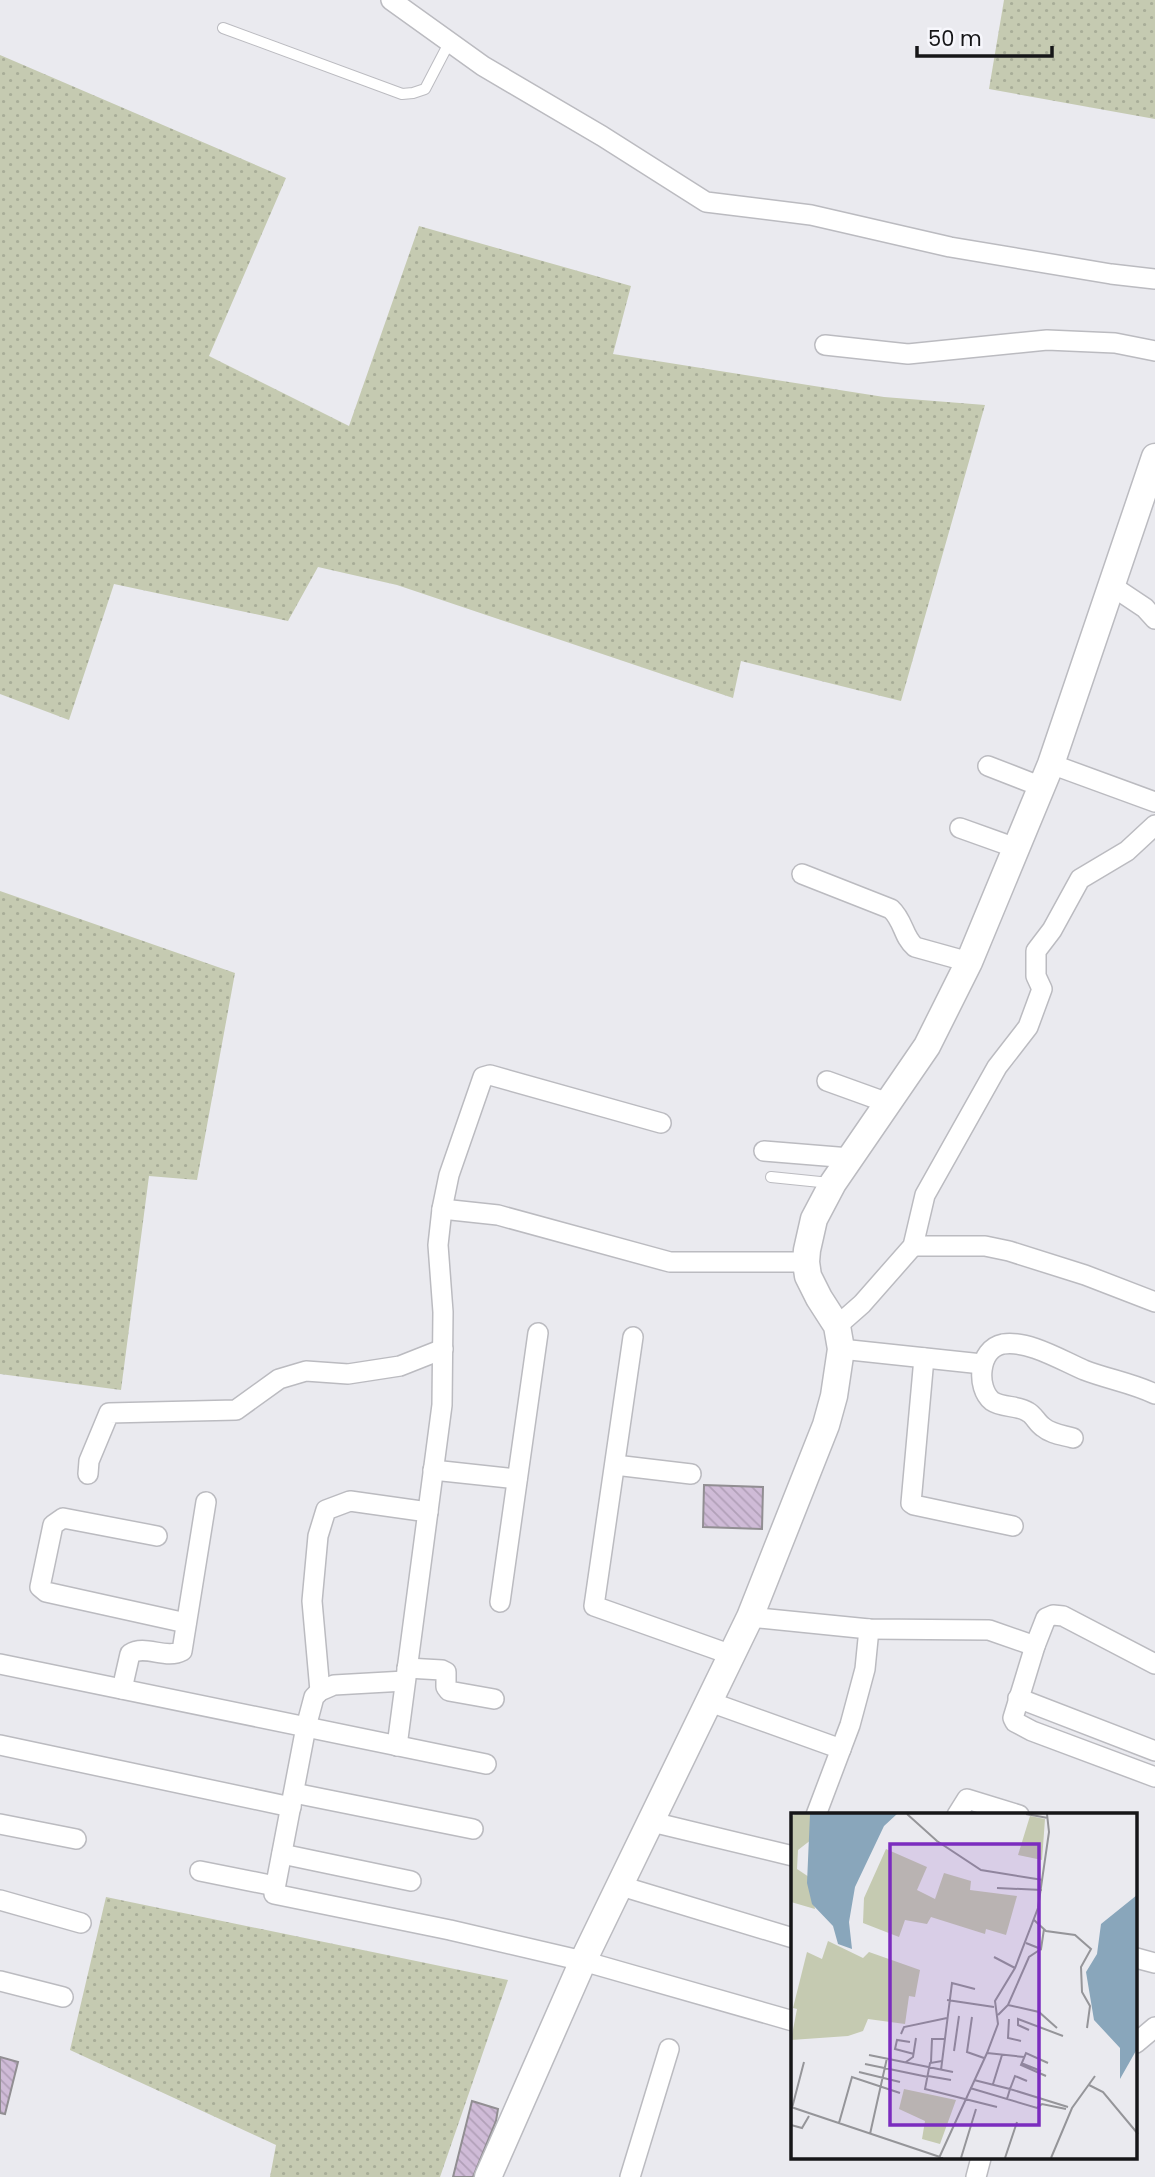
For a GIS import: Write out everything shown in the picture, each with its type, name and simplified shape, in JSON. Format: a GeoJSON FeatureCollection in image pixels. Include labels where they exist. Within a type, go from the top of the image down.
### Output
{"type":"FeatureCollection","features":[{"type":"Feature","properties":{"kind":"street"},"geometry":{"type":"LineString","coordinates":[[391,0],[483,66],[602,136],[706,202],[811,215],[950,247],[1155,279]]}},
{"type":"Feature","properties":{"kind":"street"},"geometry":{"type":"LineString","coordinates":[[825,345],[908,354],[1047,340],[1115,343],[1155,352]]}},
{"type":"Feature","properties":{"kind":"street"},"geometry":{"type":"LineString","coordinates":[[839,1338],[813,1286],[806,1262],[809,1234],[814,1219],[833,1183],[927,1046],[968,962],[1046,776],[1155,457]]}},
{"type":"Feature","properties":{"kind":"street"},"geometry":{"type":"LineString","coordinates":[[1112,586],[1155,618]]}},
{"type":"Feature","properties":{"kind":"street"},"geometry":{"type":"LineString","coordinates":[[988,766],[1046,776],[1155,802]]}},
{"type":"Feature","properties":{"kind":"street"},"geometry":{"type":"LineString","coordinates":[[488,2177],[583,1961],[750,1617],[826,1425],[834,1396],[839,1338],[862,1304],[913,1246],[925,1195],[997,1067],[1028,1027],[1042,989],[1036,976],[1036,951],[1052,930],[1080,879],[1127,851],[1155,825]]}},
{"type":"Feature","properties":{"kind":"street"},"geometry":{"type":"LineString","coordinates":[[960,828],[1016,848]]}},
{"type":"Feature","properties":{"kind":"street"},"geometry":{"type":"LineString","coordinates":[[802,874],[891,909],[899,917],[909,942],[915,947],[968,962]]}},
{"type":"Feature","properties":{"kind":"street"},"geometry":{"type":"LineString","coordinates":[[397,1746],[442,1405],[443,1312],[438,1258],[442,1209],[464,1126],[483,1077],[661,1123]]}},
{"type":"Feature","properties":{"kind":"street"},"geometry":{"type":"LineString","coordinates":[[827,1081],[888,1103]]}},
{"type":"Feature","properties":{"kind":"street"},"geometry":{"type":"LineString","coordinates":[[764,1151],[850,1158]]}},
{"type":"Feature","properties":{"kind":"street"},"geometry":{"type":"LineString","coordinates":[[442,1209],[498,1214],[670,1262],[806,1262]]}},
{"type":"Feature","properties":{"kind":"street"},"geometry":{"type":"LineString","coordinates":[[913,1246],[985,1246],[1009,1251],[1155,1302]]}},
{"type":"Feature","properties":{"kind":"street"},"geometry":{"type":"LineString","coordinates":[[500,1602],[538,1332]]}},
{"type":"Feature","properties":{"kind":"street"},"geometry":{"type":"LineString","coordinates":[[633,1337],[594,1606],[732,1655]]}},
{"type":"Feature","properties":{"kind":"street"},"geometry":{"type":"LineString","coordinates":[[839,1338],[924,1358],[982,1364]]}},
{"type":"Feature","properties":{"kind":"street"},"geometry":{"type":"LineString","coordinates":[[1073,1438],[1043,1428],[1029,1412],[993,1401],[985,1390],[982,1364],[986,1354],[996,1346],[1007,1343],[1023,1346],[1155,1394]]}},
{"type":"Feature","properties":{"kind":"street"},"geometry":{"type":"LineString","coordinates":[[88,1474],[89,1461],[109,1413],[236,1410],[279,1379],[288,1376],[306,1371],[348,1374],[400,1366],[443,1349]]}},
{"type":"Feature","properties":{"kind":"street"},"geometry":{"type":"LineString","coordinates":[[924,1358],[911,1503],[1013,1525]]}},
{"type":"Feature","properties":{"kind":"street"},"geometry":{"type":"LineString","coordinates":[[615,1465],[691,1474]]}},
{"type":"Feature","properties":{"kind":"street"},"geometry":{"type":"LineString","coordinates":[[433,1470],[517,1479]]}},
{"type":"Feature","properties":{"kind":"street"},"geometry":{"type":"LineString","coordinates":[[320,1691],[312,1601],[318,1536],[326,1510],[351,1501],[428,1512]]}},
{"type":"Feature","properties":{"kind":"street"},"geometry":{"type":"LineString","coordinates":[[122,1689],[133,1651],[178,1654],[182,1651],[206,1502]]}},
{"type":"Feature","properties":{"kind":"street"},"geometry":{"type":"LineString","coordinates":[[157,1536],[63,1518],[58,1520],[53,1525],[40,1587],[46,1592],[186,1623]]}},
{"type":"Feature","properties":{"kind":"street"},"geometry":{"type":"LineString","coordinates":[[1155,1664],[1063,1616],[1046,1618],[1013,1718],[1021,1726],[1155,1777]]}},
{"type":"Feature","properties":{"kind":"street"},"geometry":{"type":"LineString","coordinates":[[750,1617],[869,1629],[989,1630],[1035,1646]]}},
{"type":"Feature","properties":{"kind":"street"},"geometry":{"type":"LineString","coordinates":[[817,1813],[841,1749],[865,1669],[869,1629]]}},
{"type":"Feature","properties":{"kind":"street"},"geometry":{"type":"LineString","coordinates":[[0,1664],[486,1765]]}},
{"type":"Feature","properties":{"kind":"street"},"geometry":{"type":"LineString","coordinates":[[494,1699],[449,1691],[446,1687],[446,1672],[442,1670],[334,1685],[320,1691],[311,1704],[274,1894],[450,1930],[583,1961],[791,2020]]}},
{"type":"Feature","properties":{"kind":"street"},"geometry":{"type":"LineString","coordinates":[[1018,1698],[1155,1751]]}},
{"type":"Feature","properties":{"kind":"street"},"geometry":{"type":"LineString","coordinates":[[710,1702],[841,1749]]}},
{"type":"Feature","properties":{"kind":"street"},"geometry":{"type":"LineString","coordinates":[[0,1745],[293,1800],[474,1829]]}},
{"type":"Feature","properties":{"kind":"street"},"geometry":{"type":"LineString","coordinates":[[958,1813],[967,1799],[1013,1813]]}},
{"type":"Feature","properties":{"kind":"street"},"geometry":{"type":"LineString","coordinates":[[652,1822],[791,1857]]}},
{"type":"Feature","properties":{"kind":"street"},"geometry":{"type":"LineString","coordinates":[[0,1824],[76,1839]]}},
{"type":"Feature","properties":{"kind":"street"},"geometry":{"type":"LineString","coordinates":[[282,1854],[411,1881]]}},
{"type":"Feature","properties":{"kind":"street"},"geometry":{"type":"LineString","coordinates":[[200,1871],[275,1886]]}},
{"type":"Feature","properties":{"kind":"street"},"geometry":{"type":"LineString","coordinates":[[621,1886],[791,1937]]}},
{"type":"Feature","properties":{"kind":"street"},"geometry":{"type":"LineString","coordinates":[[0,1900],[80,1923]]}},
{"type":"Feature","properties":{"kind":"street"},"geometry":{"type":"LineString","coordinates":[[1138,1959],[1155,1963]]}},
{"type":"Feature","properties":{"kind":"street"},"geometry":{"type":"LineString","coordinates":[[0,1981],[63,1997]]}},
{"type":"Feature","properties":{"kind":"street"},"geometry":{"type":"LineString","coordinates":[[1138,2041],[1155,2027]]}},
{"type":"Feature","properties":{"kind":"street"},"geometry":{"type":"LineString","coordinates":[[630,2177],[669,2049]]}},
{"type":"Feature","properties":{"kind":"street"},"geometry":{"type":"LineString","coordinates":[[976,2177],[980,2160]]}},
{"type":"Feature","properties":{"kind":"lane"},"geometry":{"type":"LineString","coordinates":[[223,28],[402,94],[425,89],[449,43]]}},
{"type":"Feature","properties":{"kind":"lane"},"geometry":{"type":"LineString","coordinates":[[771,1177],[833,1183]]}},
{"type":"Feature","properties":{"kind":"green space"},"geometry":{"type":"Polygon","coordinates":[[[1004,0],[1155,0],[1155,119],[989,89],[1004,0]]]}},
{"type":"Feature","properties":{"kind":"green space"},"geometry":{"type":"Polygon","coordinates":[[[0,55],[286,178],[209,356],[349,426],[419,226],[631,286],[613,354],[884,397],[985,405],[901,701],[741,661],[733,698],[397,585],[318,567],[288,621],[114,584],[69,720],[0,694],[0,55]]]}},
{"type":"Feature","properties":{"kind":"green space"},"geometry":{"type":"Polygon","coordinates":[[[0,891],[235,973],[197,1180],[149,1176],[121,1390],[0,1374],[0,891]]]}},
{"type":"Feature","properties":{"kind":"green space"},"geometry":{"type":"Polygon","coordinates":[[[106,1897],[508,1980],[440,2177],[270,2177],[276,2145],[70,2050],[106,1897]]]}},
{"type":"Feature","properties":{"kind":"building"},"geometry":{"type":"Polygon","coordinates":[[[704,1485],[763,1487],[762,1529],[703,1527],[704,1485]]]}},
{"type":"Feature","properties":{"kind":"building"},"geometry":{"type":"Polygon","coordinates":[[[0,2057],[18,2062],[5,2114],[0,2113],[0,2057]]]}},
{"type":"Feature","properties":{"kind":"building"},"geometry":{"type":"Polygon","coordinates":[[[472,2101],[498,2109],[496,2121],[473,2177],[453,2177],[472,2101]]]}}]}
